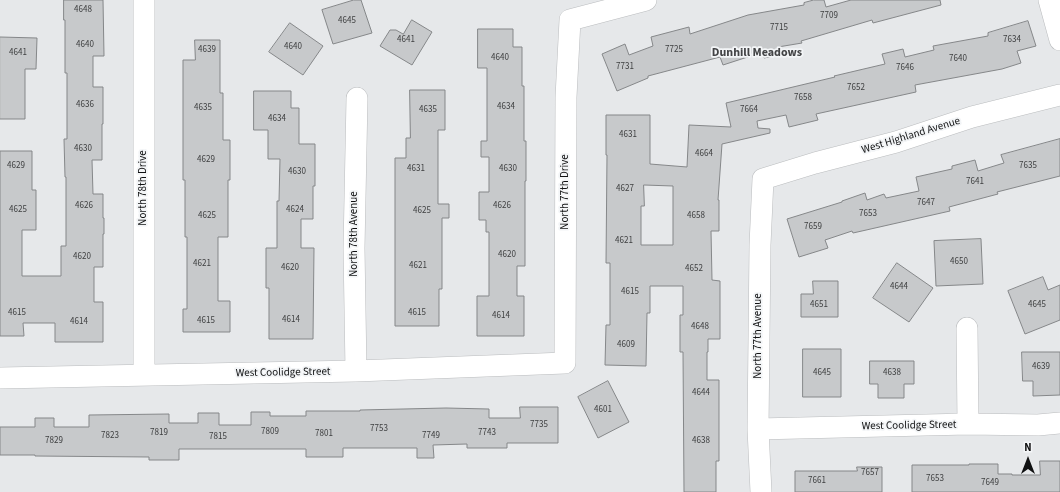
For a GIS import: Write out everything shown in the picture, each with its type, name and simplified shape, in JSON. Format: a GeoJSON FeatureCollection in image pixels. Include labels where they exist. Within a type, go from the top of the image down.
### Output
{"type":"FeatureCollection","features":[{"type":"Feature","properties":{"kind":"street","name":"North 78th Drive"},"geometry":{"type":"LineString","coordinates":[[144,0],[144,375]]}},
{"type":"Feature","properties":{"kind":"street","name":"North 77th Drive"},"geometry":{"type":"LineString","coordinates":[[565,363],[566,97],[570,20],[646,0]]}},
{"type":"Feature","properties":{"kind":"street"},"geometry":{"type":"LineString","coordinates":[[1049,0],[1060,40]]}},
{"type":"Feature","properties":{"kind":"street","name":"West Highland Avenue"},"geometry":{"type":"LineString","coordinates":[[763,179],[815,163],[896,142],[972,117],[1060,95]]}},
{"type":"Feature","properties":{"kind":"street","name":"North 78th Avenue"},"geometry":{"type":"LineString","coordinates":[[356,371],[354,248],[357,98]]}},
{"type":"Feature","properties":{"kind":"street","name":"North 77th Avenue"},"geometry":{"type":"LineString","coordinates":[[762,492],[758,429],[760,245],[763,179]]}},
{"type":"Feature","properties":{"kind":"street"},"geometry":{"type":"LineString","coordinates":[[967,328],[968,424]]}},
{"type":"Feature","properties":{"kind":"street","name":"West Coolidge Street"},"geometry":{"type":"LineString","coordinates":[[0,378],[356,371],[565,363]]}},
{"type":"Feature","properties":{"kind":"street","name":"West Coolidge Street"},"geometry":{"type":"LineString","coordinates":[[758,429],[968,424],[1038,425],[1060,423]]}},
{"type":"Feature","properties":{"kind":"building"},"geometry":{"type":"Polygon","coordinates":[[[64,0],[103,0],[104,56],[93,56],[93,87],[103,87],[102,160],[92,160],[93,194],[103,194],[103,267],[94,267],[94,302],[103,302],[103,342],[55,342],[55,323],[23,323],[24,336],[0,336],[0,151],[32,151],[32,190],[36,190],[36,230],[22,230],[22,276],[61,276],[61,246],[66,246],[66,177],[64,139],[67,139],[67,73],[65,73],[64,0]]]}},
{"type":"Feature","properties":{"kind":"building"},"geometry":{"type":"Polygon","coordinates":[[[354,0],[361,0],[372,33],[333,44],[322,10],[354,0]]]}},
{"type":"Feature","properties":{"kind":"building"},"geometry":{"type":"Polygon","coordinates":[[[814,0],[824,0],[826,7],[851,0],[940,0],[941,5],[873,23],[872,20],[801,41],[802,43],[778,47],[779,55],[764,58],[763,52],[723,65],[720,57],[648,76],[648,78],[617,91],[602,54],[625,44],[629,55],[653,46],[651,37],[689,27],[690,34],[748,15],[804,5],[804,3],[814,0]]]}},
{"type":"Feature","properties":{"kind":"building"},"geometry":{"type":"Polygon","coordinates":[[[412,20],[432,32],[412,65],[380,46],[390,30],[396,30],[403,34],[412,20]]]}},
{"type":"Feature","properties":{"kind":"building"},"geometry":{"type":"Polygon","coordinates":[[[1028,21],[1036,46],[1017,51],[1021,63],[1002,69],[915,85],[916,92],[816,114],[818,120],[789,127],[786,115],[757,121],[758,128],[770,129],[770,133],[722,144],[718,200],[719,231],[711,231],[712,280],[720,281],[720,339],[708,339],[707,352],[707,380],[719,380],[719,461],[716,461],[716,492],[684,492],[683,352],[680,352],[680,315],[683,315],[683,286],[650,286],[650,313],[647,313],[646,366],[605,365],[606,325],[610,325],[610,263],[606,263],[606,115],[650,115],[650,164],[687,167],[689,125],[731,127],[726,103],[885,64],[882,54],[903,49],[905,57],[934,50],[933,46],[988,36],[988,33],[1028,21]],[[644,185],[644,206],[641,206],[641,245],[673,245],[673,186],[644,185]]]}},
{"type":"Feature","properties":{"kind":"building"},"geometry":{"type":"Polygon","coordinates":[[[290,23],[323,46],[303,75],[269,52],[290,23]]]}},
{"type":"Feature","properties":{"kind":"building"},"geometry":{"type":"Polygon","coordinates":[[[478,29],[513,29],[513,47],[522,47],[524,141],[526,141],[525,266],[517,266],[517,296],[524,296],[524,336],[477,336],[477,296],[489,296],[489,232],[486,232],[486,220],[479,220],[479,192],[489,192],[489,157],[481,157],[481,141],[487,141],[487,68],[478,68],[478,29]]]}},
{"type":"Feature","properties":{"kind":"building"},"geometry":{"type":"Polygon","coordinates":[[[0,37],[37,38],[36,69],[25,69],[25,119],[0,119],[0,37]]]}},
{"type":"Feature","properties":{"kind":"building"},"geometry":{"type":"Polygon","coordinates":[[[195,40],[220,40],[220,93],[223,93],[223,140],[230,140],[230,180],[228,180],[228,237],[218,237],[218,301],[230,301],[230,332],[183,332],[183,309],[187,309],[187,237],[185,237],[185,180],[183,180],[183,60],[195,60],[195,40]]]}},
{"type":"Feature","properties":{"kind":"building"},"geometry":{"type":"Polygon","coordinates":[[[410,90],[445,90],[445,130],[438,130],[438,204],[449,204],[449,218],[442,218],[442,289],[439,289],[439,326],[395,326],[395,158],[406,158],[406,138],[410,138],[410,90]]]}},
{"type":"Feature","properties":{"kind":"building"},"geometry":{"type":"Polygon","coordinates":[[[254,91],[291,91],[291,108],[299,108],[299,144],[315,144],[313,219],[301,219],[301,248],[314,248],[313,339],[269,339],[269,288],[266,288],[266,248],[277,248],[277,201],[279,201],[280,159],[268,159],[268,130],[254,130],[254,91]]]}},
{"type":"Feature","properties":{"kind":"building"},"geometry":{"type":"Polygon","coordinates":[[[1060,139],[1060,176],[997,192],[998,194],[949,207],[950,211],[853,233],[852,231],[825,240],[828,248],[799,257],[787,219],[842,202],[865,193],[867,200],[884,194],[886,198],[919,191],[916,177],[952,169],[952,166],[975,160],[978,171],[1004,163],[1001,155],[1060,139]]]}},
{"type":"Feature","properties":{"kind":"building"},"geometry":{"type":"Polygon","coordinates":[[[981,239],[983,284],[936,286],[934,241],[981,239]]]}},
{"type":"Feature","properties":{"kind":"building"},"geometry":{"type":"Polygon","coordinates":[[[897,263],[933,288],[909,322],[873,298],[897,263]]]}},
{"type":"Feature","properties":{"kind":"building"},"geometry":{"type":"Polygon","coordinates":[[[1043,277],[1048,290],[1060,285],[1060,320],[1025,334],[1008,291],[1043,277]]]}},
{"type":"Feature","properties":{"kind":"building"},"geometry":{"type":"Polygon","coordinates":[[[813,281],[838,281],[838,317],[801,317],[801,294],[813,294],[813,281]]]}},
{"type":"Feature","properties":{"kind":"building"},"geometry":{"type":"Polygon","coordinates":[[[803,349],[841,349],[841,397],[803,397],[803,349]]]}},
{"type":"Feature","properties":{"kind":"building"},"geometry":{"type":"Polygon","coordinates":[[[1022,352],[1060,352],[1060,395],[1033,396],[1033,381],[1023,381],[1022,352]]]}},
{"type":"Feature","properties":{"kind":"building"},"geometry":{"type":"Polygon","coordinates":[[[870,361],[914,361],[914,384],[904,384],[904,398],[878,398],[878,384],[870,384],[870,361]]]}},
{"type":"Feature","properties":{"kind":"building"},"geometry":{"type":"Polygon","coordinates":[[[608,381],[629,422],[598,438],[578,397],[608,381]]]}},
{"type":"Feature","properties":{"kind":"building"},"geometry":{"type":"Polygon","coordinates":[[[520,407],[558,407],[558,443],[507,443],[507,448],[467,448],[467,444],[433,445],[434,458],[417,458],[417,448],[343,448],[343,457],[306,457],[306,449],[179,449],[179,460],[149,460],[149,457],[0,455],[0,427],[35,427],[35,418],[54,418],[54,427],[89,427],[89,415],[169,414],[169,423],[198,423],[198,413],[219,413],[219,425],[251,425],[251,412],[270,412],[270,416],[306,416],[306,411],[446,408],[489,409],[489,418],[520,418],[520,407]]]}},
{"type":"Feature","properties":{"kind":"building"},"geometry":{"type":"Polygon","coordinates":[[[1040,461],[1060,461],[1060,492],[912,492],[912,465],[998,464],[998,474],[1040,475],[1040,461]]]}},
{"type":"Feature","properties":{"kind":"building"},"geometry":{"type":"Polygon","coordinates":[[[857,467],[882,467],[882,492],[795,492],[795,471],[857,471],[857,467]]]}},
{"type":"Feature","properties":{"kind":"district","name":"Dunhill Meadows"},"geometry":{"type":"Point","coordinates":[757,53]}}]}
